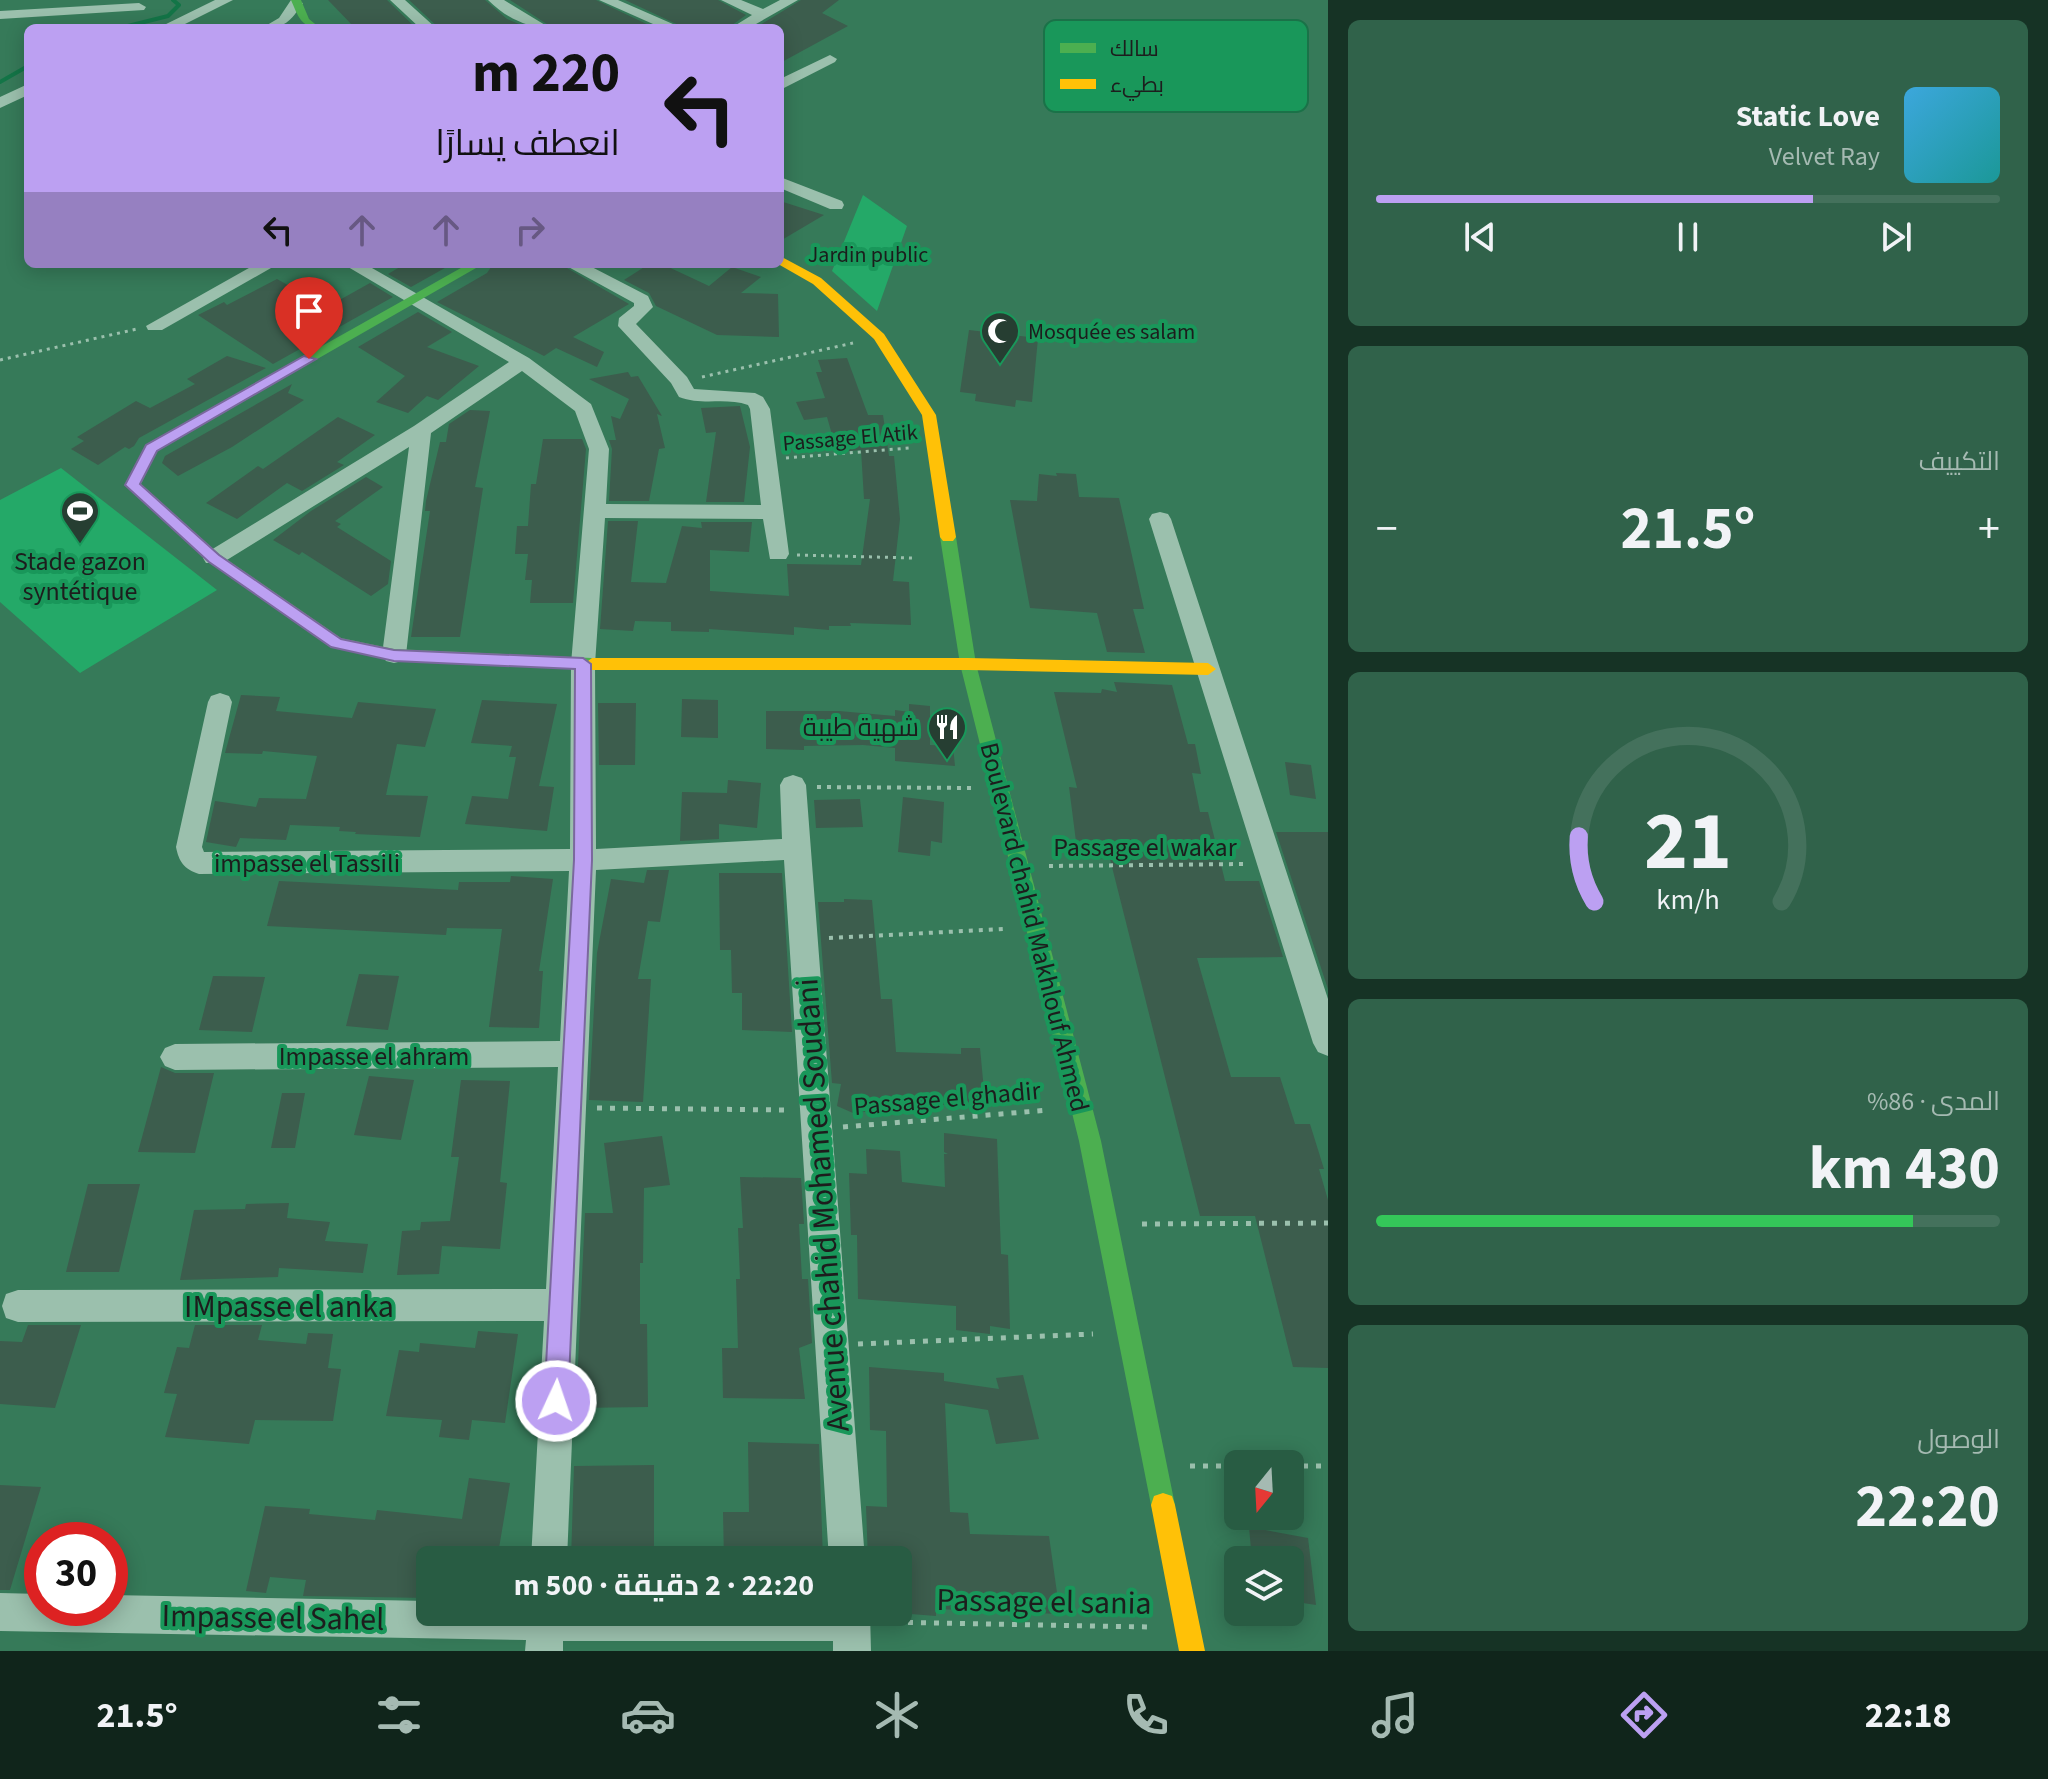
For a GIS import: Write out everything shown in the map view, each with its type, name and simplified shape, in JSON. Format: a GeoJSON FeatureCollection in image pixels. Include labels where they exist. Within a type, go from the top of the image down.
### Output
{"type":"FeatureCollection","features":[{"type":"Feature","properties":{"kind":"street"},"geometry":{"type":"LineString","coordinates":[[174,24],[226,0]]}},
{"type":"Feature","properties":{"kind":"street"},"geometry":{"type":"LineString","coordinates":[[397,0],[424,24]]}},
{"type":"Feature","properties":{"kind":"street"},"geometry":{"type":"LineString","coordinates":[[495,0],[535,24]]}},
{"type":"Feature","properties":{"kind":"street"},"geometry":{"type":"LineString","coordinates":[[606,0],[665,24]]}},
{"type":"Feature","properties":{"kind":"street"},"geometry":{"type":"LineString","coordinates":[[728,0],[766,15]]}},
{"type":"Feature","properties":{"kind":"street"},"geometry":{"type":"LineString","coordinates":[[747,24],[791,0]]}},
{"type":"Feature","properties":{"kind":"street"},"geometry":{"type":"LineString","coordinates":[[278,24],[284,21],[296,1]]}},
{"type":"Feature","properties":{"kind":"street"},"geometry":{"type":"LineString","coordinates":[[296,1],[310,24]]}},
{"type":"Feature","properties":{"kind":"street"},"geometry":{"type":"LineString","coordinates":[[3,13],[139,7]]}},
{"type":"Feature","properties":{"kind":"street"},"geometry":{"type":"LineString","coordinates":[[784,83],[830,59]]}},
{"type":"Feature","properties":{"kind":"street"},"geometry":{"type":"LineString","coordinates":[[0,103],[24,91]]}},
{"type":"Feature","properties":{"kind":"street"},"geometry":{"type":"LineString","coordinates":[[784,184],[836,205]]}},
{"type":"Feature","properties":{"kind":"street","name":"Boulevard chahid Makhlouf Ahmed"},"geometry":{"type":"LineString","coordinates":[[784,262],[817,281],[879,337],[929,415],[968,664],[1081,1107],[1192,1651]]}},
{"type":"Feature","properties":{"kind":"street"},"geometry":{"type":"LineString","coordinates":[[155,326],[262,268]]}},
{"type":"Feature","properties":{"kind":"street"},"geometry":{"type":"LineString","coordinates":[[359,268],[522,362],[584,408],[599,449],[583,664],[583,860],[550,1546]]}},
{"type":"Feature","properties":{"kind":"street"},"geometry":{"type":"LineString","coordinates":[[470,268],[151,448],[133,485],[214,558],[336,643],[394,655],[583,664],[968,664],[1208,669]]}},
{"type":"Feature","properties":{"kind":"street"},"geometry":{"type":"LineString","coordinates":[[580,268],[642,300],[644,307],[626,322],[627,326],[680,381],[686,393],[710,399],[737,395],[756,401],[768,460],[778,554]]}},
{"type":"Feature","properties":{"kind":"street"},"geometry":{"type":"LineString","coordinates":[[214,558],[421,430],[522,362]]}},
{"type":"Feature","properties":{"kind":"street"},"geometry":{"type":"LineString","coordinates":[[394,655],[421,430]]}},
{"type":"Feature","properties":{"kind":"street"},"geometry":{"type":"LineString","coordinates":[[594,511],[775,512]]}},
{"type":"Feature","properties":{"kind":"street"},"geometry":{"type":"LineString","coordinates":[[1160,519],[1328,1043]]}},
{"type":"Feature","properties":{"kind":"street","name":"impasse el Tassili"},"geometry":{"type":"LineString","coordinates":[[220,702],[189,847],[191,857],[199,863],[583,860]]}},
{"type":"Feature","properties":{"kind":"street","name":"Avenue chahid Mohamed Soudani"},"geometry":{"type":"LineString","coordinates":[[794,790],[846,1546]]}},
{"type":"Feature","properties":{"kind":"street"},"geometry":{"type":"LineString","coordinates":[[583,860],[796,849]]}},
{"type":"Feature","properties":{"kind":"street","name":"Impasse el ahram"},"geometry":{"type":"LineString","coordinates":[[175,1057],[573,1054]]}},
{"type":"Feature","properties":{"kind":"street","name":"IMpasse el anka"},"geometry":{"type":"LineString","coordinates":[[18,1306],[561,1305]]}},
{"type":"Feature","properties":{"kind":"street","name":"Impasse el Sahel"},"geometry":{"type":"LineString","coordinates":[[0,1612],[545,1628]]}},
{"type":"Feature","properties":{"kind":"street"},"geometry":{"type":"LineString","coordinates":[[545,1628],[851,1628]]}},
{"type":"Feature","properties":{"kind":"path"},"geometry":{"type":"LineString","coordinates":[[0,360],[104,334],[155,326]]}},
{"type":"Feature","properties":{"kind":"path"},"geometry":{"type":"LineString","coordinates":[[680,381],[879,337]]}},
{"type":"Feature","properties":{"kind":"path","name":"Passage El Atik"},"geometry":{"type":"LineString","coordinates":[[768,460],[935,445]]}},
{"type":"Feature","properties":{"kind":"path"},"geometry":{"type":"LineString","coordinates":[[778,554],[913,558]]}},
{"type":"Feature","properties":{"kind":"path"},"geometry":{"type":"LineString","coordinates":[[794,790],[807,787],[999,788]]}},
{"type":"Feature","properties":{"kind":"path","name":"Passage el wakar"},"geometry":{"type":"LineString","coordinates":[[1019,866],[1271,864]]}},
{"type":"Feature","properties":{"kind":"path"},"geometry":{"type":"LineString","coordinates":[[803,939],[1035,927]]}},
{"type":"Feature","properties":{"kind":"path","name":"Passage el ghadir"},"geometry":{"type":"LineString","coordinates":[[571,1107],[816,1120],[1081,1107]]}},
{"type":"Feature","properties":{"kind":"path"},"geometry":{"type":"LineString","coordinates":[[1107,1224],[1328,1223]]}},
{"type":"Feature","properties":{"kind":"path"},"geometry":{"type":"LineString","coordinates":[[832,1345],[1128,1332]]}},
{"type":"Feature","properties":{"kind":"path"},"geometry":{"type":"LineString","coordinates":[[1155,1466],[1224,1466]]}},
{"type":"Feature","properties":{"kind":"path"},"geometry":{"type":"LineString","coordinates":[[1304,1466],[1328,1466]]}},
{"type":"Feature","properties":{"kind":"path","name":"Passage el sania"},"geometry":{"type":"LineString","coordinates":[[851,1628],[1188,1628]]}},
{"type":"Feature","properties":{"kind":"green space","name":"Jardin public"},"geometry":{"type":"Polygon","coordinates":[[[863,195],[907,226],[877,311],[832,271],[863,195]]]}},
{"type":"Feature","properties":{"kind":"green space","name":"Stade gazon syntétique"},"geometry":{"type":"Polygon","coordinates":[[[61,468],[217,590],[80,673],[0,602],[0,500],[61,468]]]}},
{"type":"Feature","properties":{"kind":"building"},"geometry":{"type":"Polygon","coordinates":[[[328,0],[387,0],[412,24],[351,24],[328,0]]]}},
{"type":"Feature","properties":{"kind":"building"},"geometry":{"type":"Polygon","coordinates":[[[409,0],[485,0],[507,19],[519,24],[435,24],[409,0]]]}},
{"type":"Feature","properties":{"kind":"building"},"geometry":{"type":"Polygon","coordinates":[[[510,0],[596,0],[647,24],[547,24],[510,0]]]}},
{"type":"Feature","properties":{"kind":"building"},"geometry":{"type":"Polygon","coordinates":[[[625,0],[718,0],[746,15],[734,24],[676,24],[625,0]]]}},
{"type":"Feature","properties":{"kind":"building"},"geometry":{"type":"Polygon","coordinates":[[[801,0],[839,0],[822,13],[848,26],[784,61],[784,24],[762,24],[801,0]]]}},
{"type":"Feature","properties":{"kind":"building"},"geometry":{"type":"Polygon","coordinates":[[[784,202],[824,215],[784,239],[784,202]]]}},
{"type":"Feature","properties":{"kind":"building"},"geometry":{"type":"Polygon","coordinates":[[[398,268],[445,268],[411,287],[388,274],[398,268]]]}},
{"type":"Feature","properties":{"kind":"building"},"geometry":{"type":"Polygon","coordinates":[[[490,268],[567,268],[629,304],[573,337],[604,352],[597,367],[556,348],[544,356],[437,302],[487,273],[490,268]]]}},
{"type":"Feature","properties":{"kind":"building"},"geometry":{"type":"Polygon","coordinates":[[[643,268],[671,268],[709,286],[731,268],[761,277],[741,293],[778,294],[779,337],[717,335],[656,306],[649,293],[624,280],[643,268]]]}},
{"type":"Feature","properties":{"kind":"building"},"geometry":{"type":"Polygon","coordinates":[[[277,279],[327,307],[370,283],[393,297],[273,364],[198,315],[224,302],[227,305],[277,279]]]}},
{"type":"Feature","properties":{"kind":"building"},"geometry":{"type":"Polygon","coordinates":[[[418,312],[452,332],[427,347],[479,366],[438,400],[427,396],[408,413],[376,402],[405,376],[358,347],[418,312]]]}},
{"type":"Feature","properties":{"kind":"building","name":"Mosquée es salam"},"geometry":{"type":"Polygon","coordinates":[[[969,330],[1038,338],[1032,402],[1016,400],[1015,407],[975,401],[976,394],[960,392],[969,330]]]}},
{"type":"Feature","properties":{"kind":"building"},"geometry":{"type":"Polygon","coordinates":[[[227,356],[266,368],[139,438],[134,446],[129,449],[125,447],[98,465],[71,449],[84,441],[77,437],[136,401],[150,408],[195,384],[187,379],[227,356]]]}},
{"type":"Feature","properties":{"kind":"building"},"geometry":{"type":"Polygon","coordinates":[[[847,358],[868,415],[883,415],[889,456],[894,456],[900,519],[893,581],[909,582],[911,625],[850,623],[851,626],[829,626],[829,630],[794,627],[794,635],[709,629],[709,632],[671,631],[671,622],[635,621],[633,631],[600,629],[608,521],[638,521],[631,582],[666,583],[682,526],[702,528],[701,522],[752,522],[749,552],[710,550],[710,591],[789,596],[787,564],[861,565],[870,499],[864,499],[861,450],[837,452],[827,417],[804,420],[796,402],[825,398],[816,372],[822,372],[818,360],[847,358]]]}},
{"type":"Feature","properties":{"kind":"building"},"geometry":{"type":"Polygon","coordinates":[[[628,372],[631,377],[638,376],[662,416],[657,414],[665,448],[659,449],[649,501],[609,501],[612,449],[609,440],[616,440],[611,416],[620,419],[629,399],[589,379],[628,372]]]}},
{"type":"Feature","properties":{"kind":"building"},"geometry":{"type":"Polygon","coordinates":[[[292,384],[288,393],[304,400],[232,447],[178,476],[162,463],[165,456],[292,384]]]}},
{"type":"Feature","properties":{"kind":"building"},"geometry":{"type":"Polygon","coordinates":[[[740,406],[750,447],[744,502],[706,502],[716,432],[706,433],[701,408],[740,406]]]}},
{"type":"Feature","properties":{"kind":"building"},"geometry":{"type":"Polygon","coordinates":[[[470,410],[490,411],[475,487],[483,488],[460,637],[411,637],[430,511],[425,511],[426,501],[440,442],[446,442],[449,424],[470,410]]]}},
{"type":"Feature","properties":{"kind":"building"},"geometry":{"type":"Polygon","coordinates":[[[338,417],[375,435],[337,462],[344,465],[302,491],[287,483],[237,519],[206,503],[258,466],[263,469],[338,417]]]}},
{"type":"Feature","properties":{"kind":"building"},"geometry":{"type":"Polygon","coordinates":[[[543,439],[582,439],[586,449],[573,603],[530,603],[532,580],[525,580],[528,554],[515,554],[517,526],[528,526],[531,484],[536,484],[543,439]]]}},
{"type":"Feature","properties":{"kind":"building"},"geometry":{"type":"Polygon","coordinates":[[[1056,473],[1076,474],[1079,497],[1119,498],[1144,609],[1133,609],[1145,653],[1107,652],[1097,613],[1030,608],[1010,500],[1037,501],[1039,474],[1057,476],[1056,473]]]}},
{"type":"Feature","properties":{"kind":"building"},"geometry":{"type":"Polygon","coordinates":[[[366,477],[383,487],[335,521],[341,524],[337,527],[391,561],[388,584],[371,596],[302,552],[299,555],[273,540],[311,511],[366,477]]]}},
{"type":"Feature","properties":{"kind":"building"},"geometry":{"type":"Polygon","coordinates":[[[1114,682],[1172,685],[1188,744],[1195,744],[1201,774],[1192,773],[1200,812],[1208,812],[1225,881],[1259,881],[1283,957],[1197,958],[1231,1077],[1280,1077],[1295,1124],[1310,1124],[1324,1169],[1319,1169],[1328,1200],[1328,1368],[1293,1367],[1255,1216],[1200,1216],[1110,859],[1078,857],[1069,787],[1077,788],[1054,692],[1101,693],[1102,689],[1117,692],[1114,682]]]}},
{"type":"Feature","properties":{"kind":"building"},"geometry":{"type":"Polygon","coordinates":[[[241,695],[280,697],[276,711],[352,718],[358,702],[436,709],[425,747],[397,744],[386,795],[428,796],[420,837],[355,834],[339,831],[340,827],[290,825],[286,840],[240,838],[236,847],[206,842],[215,801],[256,807],[259,798],[306,799],[317,756],[263,751],[262,754],[225,753],[241,695]]]}},
{"type":"Feature","properties":{"kind":"building"},"geometry":{"type":"Polygon","coordinates":[[[682,699],[718,700],[718,738],[681,737],[682,699]]]}},
{"type":"Feature","properties":{"kind":"building"},"geometry":{"type":"Polygon","coordinates":[[[482,700],[557,704],[539,786],[554,787],[547,831],[465,824],[472,796],[508,799],[516,757],[509,757],[512,746],[471,743],[482,700]]]}},
{"type":"Feature","properties":{"kind":"building"},"geometry":{"type":"Polygon","coordinates":[[[598,703],[636,703],[635,765],[599,765],[598,703]]]}},
{"type":"Feature","properties":{"kind":"building"},"geometry":{"type":"Polygon","coordinates":[[[909,704],[930,706],[930,745],[953,746],[955,766],[895,761],[895,748],[863,745],[804,746],[804,750],[766,749],[766,711],[839,711],[895,716],[895,710],[909,712],[909,704]]]}},
{"type":"Feature","properties":{"kind":"building"},"geometry":{"type":"Polygon","coordinates":[[[1285,762],[1311,765],[1316,799],[1290,795],[1285,762]]]}},
{"type":"Feature","properties":{"kind":"building"},"geometry":{"type":"Polygon","coordinates":[[[728,780],[761,783],[757,828],[719,824],[719,839],[680,841],[682,792],[727,793],[728,780]]]}},
{"type":"Feature","properties":{"kind":"building"},"geometry":{"type":"Polygon","coordinates":[[[903,797],[944,802],[942,843],[931,841],[930,856],[898,852],[903,797]]]}},
{"type":"Feature","properties":{"kind":"building"},"geometry":{"type":"Polygon","coordinates":[[[860,799],[863,827],[816,828],[814,800],[860,799]]]}},
{"type":"Feature","properties":{"kind":"building"},"geometry":{"type":"Polygon","coordinates":[[[1276,832],[1328,832],[1328,989],[1276,832]]]}},
{"type":"Feature","properties":{"kind":"building"},"geometry":{"type":"Polygon","coordinates":[[[647,870],[669,870],[660,922],[648,921],[638,979],[651,979],[643,1102],[589,1100],[597,953],[611,879],[644,883],[647,870]]]}},
{"type":"Feature","properties":{"kind":"building"},"geometry":{"type":"Polygon","coordinates":[[[719,873],[782,873],[792,1032],[742,1030],[742,993],[732,993],[731,950],[720,950],[719,873]]]}},
{"type":"Feature","properties":{"kind":"building"},"geometry":{"type":"Polygon","coordinates":[[[511,876],[553,879],[539,971],[543,971],[539,1028],[489,1027],[502,929],[447,928],[446,935],[267,926],[279,881],[458,890],[459,882],[510,882],[511,876]]]}},
{"type":"Feature","properties":{"kind":"building"},"geometry":{"type":"Polygon","coordinates":[[[844,899],[872,900],[881,999],[892,999],[896,1052],[961,1054],[961,1048],[980,1048],[985,1101],[853,1113],[837,1106],[841,1084],[832,1083],[818,902],[844,902],[844,899]]]}},
{"type":"Feature","properties":{"kind":"building"},"geometry":{"type":"Polygon","coordinates":[[[359,974],[399,976],[388,1030],[346,1026],[359,974]]]}},
{"type":"Feature","properties":{"kind":"building"},"geometry":{"type":"Polygon","coordinates":[[[213,976],[265,977],[252,1032],[199,1030],[213,976]]]}},
{"type":"Feature","properties":{"kind":"building"},"geometry":{"type":"Polygon","coordinates":[[[161,1067],[175,1073],[214,1073],[195,1153],[138,1152],[161,1067]]]}},
{"type":"Feature","properties":{"kind":"building"},"geometry":{"type":"Polygon","coordinates":[[[369,1076],[414,1080],[401,1140],[354,1135],[369,1076]]]}},
{"type":"Feature","properties":{"kind":"building"},"geometry":{"type":"Polygon","coordinates":[[[461,1080],[510,1081],[500,1182],[507,1183],[500,1249],[442,1246],[439,1274],[397,1275],[402,1231],[420,1230],[421,1222],[450,1221],[459,1157],[451,1157],[461,1080]]]}},
{"type":"Feature","properties":{"kind":"building"},"geometry":{"type":"Polygon","coordinates":[[[282,1093],[305,1093],[295,1148],[271,1148],[282,1093]]]}},
{"type":"Feature","properties":{"kind":"building"},"geometry":{"type":"Polygon","coordinates":[[[944,1133],[997,1139],[1001,1254],[1008,1255],[1010,1329],[990,1326],[990,1334],[956,1330],[956,1306],[858,1299],[857,1235],[851,1235],[849,1173],[867,1174],[866,1149],[900,1151],[902,1182],[945,1187],[944,1154],[948,1154],[944,1152],[944,1133]]]}},
{"type":"Feature","properties":{"kind":"building"},"geometry":{"type":"Polygon","coordinates":[[[662,1136],[670,1185],[644,1188],[643,1263],[640,1263],[640,1324],[647,1324],[648,1407],[576,1408],[585,1213],[613,1213],[604,1143],[662,1136]]]}},
{"type":"Feature","properties":{"kind":"building"},"geometry":{"type":"Polygon","coordinates":[[[740,1177],[801,1178],[804,1224],[799,1224],[802,1279],[808,1279],[812,1343],[799,1348],[805,1399],[723,1398],[722,1348],[738,1348],[738,1228],[743,1228],[740,1177]]]}},
{"type":"Feature","properties":{"kind":"building"},"geometry":{"type":"Polygon","coordinates":[[[88,1184],[140,1184],[119,1272],[66,1272],[88,1184]]]}},
{"type":"Feature","properties":{"kind":"building"},"geometry":{"type":"Polygon","coordinates":[[[289,1203],[287,1218],[330,1222],[325,1241],[368,1244],[363,1273],[279,1268],[278,1277],[180,1280],[194,1210],[245,1209],[246,1204],[289,1203]]]}},
{"type":"Feature","properties":{"kind":"building"},"geometry":{"type":"Polygon","coordinates":[[[28,1325],[81,1325],[55,1408],[0,1404],[0,1341],[22,1342],[28,1325]]]}},
{"type":"Feature","properties":{"kind":"building"},"geometry":{"type":"Polygon","coordinates":[[[195,1325],[262,1325],[258,1340],[306,1344],[308,1333],[333,1334],[328,1368],[341,1369],[333,1421],[255,1420],[249,1444],[165,1437],[177,1394],[164,1393],[177,1347],[189,1348],[195,1325]]]}},
{"type":"Feature","properties":{"kind":"building"},"geometry":{"type":"Polygon","coordinates":[[[478,1331],[518,1334],[505,1423],[472,1420],[469,1440],[439,1437],[442,1420],[386,1416],[399,1350],[419,1352],[420,1343],[475,1348],[478,1331]]]}},
{"type":"Feature","properties":{"kind":"building"},"geometry":{"type":"Polygon","coordinates":[[[869,1367],[944,1373],[944,1381],[999,1389],[996,1378],[1023,1375],[1039,1439],[996,1444],[988,1410],[945,1403],[950,1512],[968,1513],[970,1534],[1049,1536],[1060,1614],[936,1609],[936,1616],[912,1614],[912,1546],[867,1546],[866,1506],[887,1507],[886,1431],[870,1430],[869,1367]]]}},
{"type":"Feature","properties":{"kind":"building"},"geometry":{"type":"Polygon","coordinates":[[[748,1442],[819,1444],[823,1546],[724,1546],[723,1512],[749,1512],[748,1442]]]}},
{"type":"Feature","properties":{"kind":"building"},"geometry":{"type":"Polygon","coordinates":[[[654,1465],[654,1546],[571,1546],[574,1466],[654,1465]]]}},
{"type":"Feature","properties":{"kind":"building"},"geometry":{"type":"Polygon","coordinates":[[[469,1478],[510,1483],[499,1546],[416,1546],[416,1598],[303,1596],[306,1580],[270,1577],[266,1593],[246,1591],[265,1506],[310,1509],[309,1514],[375,1520],[377,1510],[462,1519],[469,1478]]]}},
{"type":"Feature","properties":{"kind":"building"},"geometry":{"type":"Polygon","coordinates":[[[0,1485],[41,1487],[30,1522],[24,1522],[24,1543],[10,1590],[0,1590],[0,1485]]]}},
{"type":"Feature","properties":{"kind":"building"},"geometry":{"type":"Polygon","coordinates":[[[1249,1530],[1308,1538],[1316,1605],[1304,1603],[1304,1546],[1251,1546],[1249,1530]]]}},
{"type":"Feature","properties":{"kind":"waterway"},"geometry":{"type":"LineString","coordinates":[[136,24],[168,16],[179,5],[173,0]]}},
{"type":"Feature","properties":{"kind":"waterway"},"geometry":{"type":"LineString","coordinates":[[0,82],[24,68]]}},
{"type":"Feature","properties":{"kind":"traffic: fast"},"geometry":{"type":"LineString","coordinates":[[296,0],[310,24]]}},
{"type":"Feature","properties":{"kind":"traffic: fast"},"geometry":{"type":"LineString","coordinates":[[470,268],[151,448],[133,485],[214,558],[336,643],[394,655],[592,664]]}},
{"type":"Feature","properties":{"kind":"traffic: fast"},"geometry":{"type":"LineString","coordinates":[[948,537],[968,664],[1090,1141],[1163,1505]]}},
{"type":"Feature","properties":{"kind":"traffic: slow"},"geometry":{"type":"LineString","coordinates":[[784,262],[817,281],[879,337],[929,415],[948,537]]}},
{"type":"Feature","properties":{"kind":"traffic: slow"},"geometry":{"type":"LineString","coordinates":[[592,664],[968,664],[1208,669]]}},
{"type":"Feature","properties":{"kind":"traffic: slow"},"geometry":{"type":"LineString","coordinates":[[1163,1505],[1192,1651]]}},
{"type":"Feature","properties":{"kind":"place","name":"Mosquée es salam"},"geometry":{"type":"Point","coordinates":[1000,365]}},
{"type":"Feature","properties":{"kind":"place","name":"Stade gazon syntétique"},"geometry":{"type":"Point","coordinates":[80,545]}},
{"type":"Feature","properties":{"kind":"place","name":"شهية طيبة"},"geometry":{"type":"Point","coordinates":[947,761]}},
{"type":"Feature","properties":{"kind":"route"},"geometry":{"type":"LineString","coordinates":[[309,359],[151,448],[133,485],[214,558],[336,643],[394,655],[583,664],[583,860],[556,1401]]}}]}
